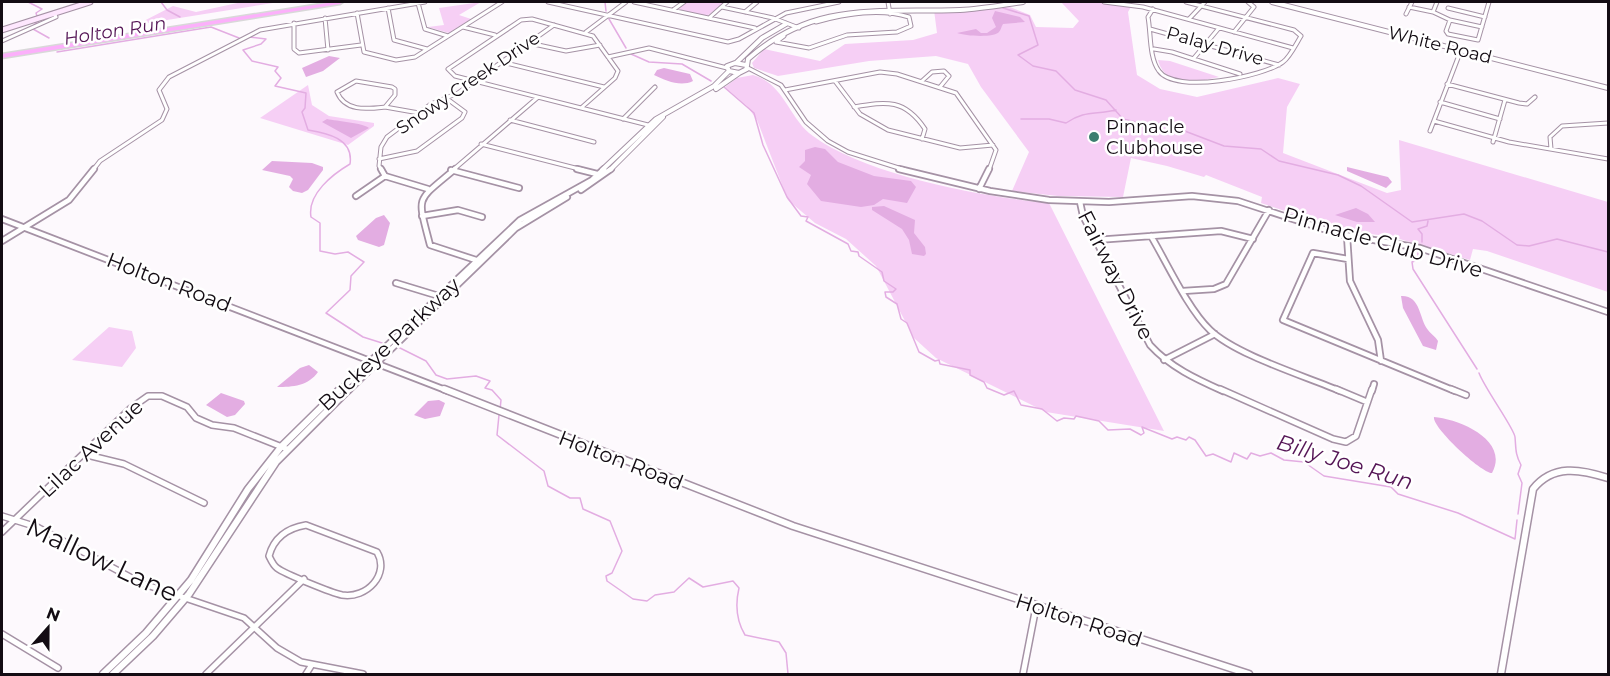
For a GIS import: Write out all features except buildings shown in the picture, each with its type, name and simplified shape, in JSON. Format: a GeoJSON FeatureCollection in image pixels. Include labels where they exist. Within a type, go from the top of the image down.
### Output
{"type":"FeatureCollection","features":[{"type":"Feature","properties":{"kind":"highway"},"geometry":{"type":"LineString","coordinates":[[2,51],[310,2]]}},
{"type":"Feature","properties":{"kind":"highway"},"geometry":{"type":"LineString","coordinates":[[2,56],[340,2]]}},
{"type":"Feature","properties":{"kind":"main road"},"geometry":{"type":"LineString","coordinates":[[2,30],[90,2]]}},
{"type":"Feature","properties":{"kind":"street"},"geometry":{"type":"LineString","coordinates":[[2,241],[73,196],[105,157],[158,123],[167,109],[159,96],[159,90],[170,77],[251,34],[273,27],[425,2]]}},
{"type":"Feature","properties":{"kind":"street"},"geometry":{"type":"LineString","coordinates":[[357,13],[361,45],[365,53],[394,61],[410,59],[502,2]]}},
{"type":"Feature","properties":{"kind":"street"},"geometry":{"type":"LineString","coordinates":[[548,2],[726,42],[734,42],[774,18],[825,2],[839,2]]}},
{"type":"Feature","properties":{"kind":"street"},"geometry":{"type":"LineString","coordinates":[[585,32],[626,2]]}},
{"type":"Feature","properties":{"kind":"street"},"geometry":{"type":"LineString","coordinates":[[634,2],[755,28]]}},
{"type":"Feature","properties":{"kind":"street"},"geometry":{"type":"LineString","coordinates":[[673,10],[684,2]]}},
{"type":"Feature","properties":{"kind":"street"},"geometry":{"type":"LineString","coordinates":[[708,18],[727,2]]}},
{"type":"Feature","properties":{"kind":"street"},"geometry":{"type":"LineString","coordinates":[[745,12],[757,2]]}},
{"type":"Feature","properties":{"kind":"street"},"geometry":{"type":"LineString","coordinates":[[888,2],[889,10]]}},
{"type":"Feature","properties":{"kind":"street"},"geometry":{"type":"LineString","coordinates":[[714,63],[728,70],[741,72],[747,67],[748,59],[762,44],[789,25],[836,13],[964,7],[1006,2]]}},
{"type":"Feature","properties":{"kind":"street"},"geometry":{"type":"LineString","coordinates":[[816,14],[855,8],[975,9],[1023,2]]}},
{"type":"Feature","properties":{"kind":"street"},"geometry":{"type":"LineString","coordinates":[[1104,2],[1135,3],[1293,48]]}},
{"type":"Feature","properties":{"kind":"street"},"geometry":{"type":"LineString","coordinates":[[1153,9],[1148,17],[1160,73],[1178,82],[1195,84],[1279,65],[1301,36],[1299,32],[1186,2]]}},
{"type":"Feature","properties":{"kind":"street"},"geometry":{"type":"LineString","coordinates":[[1189,19],[1205,2]]}},
{"type":"Feature","properties":{"kind":"street"},"geometry":{"type":"LineString","coordinates":[[1234,32],[1254,6],[1248,2]]}},
{"type":"Feature","properties":{"kind":"street","name":"White Road"},"geometry":{"type":"LineString","coordinates":[[1272,2],[1608,88]]}},
{"type":"Feature","properties":{"kind":"street"},"geometry":{"type":"LineString","coordinates":[[1406,14],[1412,2]]}},
{"type":"Feature","properties":{"kind":"street"},"geometry":{"type":"LineString","coordinates":[[1433,12],[1437,2]]}},
{"type":"Feature","properties":{"kind":"street"},"geometry":{"type":"LineString","coordinates":[[1445,15],[1451,2]]}},
{"type":"Feature","properties":{"kind":"street"},"geometry":{"type":"LineString","coordinates":[[1450,20],[1446,32],[1478,40],[1489,2]]}},
{"type":"Feature","properties":{"kind":"street"},"geometry":{"type":"LineString","coordinates":[[418,3],[425,29],[448,36]]}},
{"type":"Feature","properties":{"kind":"street"},"geometry":{"type":"LineString","coordinates":[[722,7],[774,18],[797,29]]}},
{"type":"Feature","properties":{"kind":"street"},"geometry":{"type":"LineString","coordinates":[[1409,7],[1482,27]]}},
{"type":"Feature","properties":{"kind":"street"},"geometry":{"type":"LineString","coordinates":[[388,8],[394,40],[427,49]]}},
{"type":"Feature","properties":{"kind":"street"},"geometry":{"type":"LineString","coordinates":[[1448,8],[1485,17]]}},
{"type":"Feature","properties":{"kind":"street"},"geometry":{"type":"LineString","coordinates":[[889,10],[908,16],[911,26],[897,32],[847,35],[809,48],[776,42],[797,29],[849,15],[889,10]]}},
{"type":"Feature","properties":{"kind":"street"},"geometry":{"type":"LineString","coordinates":[[2,41],[56,17],[54,13]]}},
{"type":"Feature","properties":{"kind":"street"},"geometry":{"type":"LineString","coordinates":[[325,18],[328,50]]}},
{"type":"Feature","properties":{"kind":"street"},"geometry":{"type":"LineString","coordinates":[[581,108],[618,73],[593,36],[585,32],[532,19],[521,20],[452,64],[449,72],[537,98],[651,125]]}},
{"type":"Feature","properties":{"kind":"street"},"geometry":{"type":"LineString","coordinates":[[734,63],[762,38],[798,20]]}},
{"type":"Feature","properties":{"kind":"street"},"geometry":{"type":"LineString","coordinates":[[273,21],[273,27]]}},
{"type":"Feature","properties":{"kind":"street"},"geometry":{"type":"LineString","coordinates":[[294,23],[296,52],[307,54],[361,45]]}},
{"type":"Feature","properties":{"kind":"street"},"geometry":{"type":"LineString","coordinates":[[1461,37],[1466,23]]}},
{"type":"Feature","properties":{"kind":"street","name":"Snowy Creek Drive"},"geometry":{"type":"LineString","coordinates":[[380,159],[381,147],[385,140],[419,113],[475,81],[554,25]]}},
{"type":"Feature","properties":{"kind":"street"},"geometry":{"type":"LineString","coordinates":[[462,27],[495,35]]}},
{"type":"Feature","properties":{"kind":"street"},"geometry":{"type":"LineString","coordinates":[[1194,58],[1219,28]]}},
{"type":"Feature","properties":{"kind":"street","name":"Palay Drive"},"geometry":{"type":"LineString","coordinates":[[1150,29],[1207,43],[1279,65]]}},
{"type":"Feature","properties":{"kind":"street"},"geometry":{"type":"LineString","coordinates":[[528,43],[566,51],[600,45]]}},
{"type":"Feature","properties":{"kind":"street"},"geometry":{"type":"LineString","coordinates":[[608,57],[649,48],[714,63],[734,63],[747,67]]}},
{"type":"Feature","properties":{"kind":"street"},"geometry":{"type":"LineString","coordinates":[[1154,49],[1194,58],[1240,75]]}},
{"type":"Feature","properties":{"kind":"street"},"geometry":{"type":"LineString","coordinates":[[1430,131],[1461,50]]}},
{"type":"Feature","properties":{"kind":"street"},"geometry":{"type":"LineString","coordinates":[[502,62],[604,87]]}},
{"type":"Feature","properties":{"kind":"street","name":"Buckeye Parkway"},"geometry":{"type":"LineString","coordinates":[[113,675],[147,642],[210,565],[284,448],[528,214],[601,176],[667,110],[714,86],[734,63]]}},
{"type":"Feature","properties":{"kind":"street","name":"Pinnacle Club Drive"},"geometry":{"type":"LineString","coordinates":[[747,67],[778,82],[812,128],[848,152],[884,165],[979,189],[1028,197],[1080,202],[1202,197],[1238,201],[1347,236],[1420,248],[1608,312]]}},
{"type":"Feature","properties":{"kind":"street"},"geometry":{"type":"LineString","coordinates":[[923,82],[933,71],[944,71],[949,76],[940,87]]}},
{"type":"Feature","properties":{"kind":"street","name":"Buckeye Parkway"},"geometry":{"type":"LineString","coordinates":[[651,125],[710,93],[741,72]]}},
{"type":"Feature","properties":{"kind":"street","name":"Pinnacle Club Drive"},"geometry":{"type":"LineString","coordinates":[[741,72],[760,74]]}},
{"type":"Feature","properties":{"kind":"street"},"geometry":{"type":"LineString","coordinates":[[785,90],[887,72],[940,87],[959,95],[993,145],[996,156],[979,189]]}},
{"type":"Feature","properties":{"kind":"street"},"geometry":{"type":"LineString","coordinates":[[344,78],[348,83]]}},
{"type":"Feature","properties":{"kind":"street"},"geometry":{"type":"LineString","coordinates":[[384,108],[395,95],[395,89],[366,80],[348,83],[337,92],[343,102],[365,109],[384,108],[396,107],[419,113]]}},
{"type":"Feature","properties":{"kind":"street"},"geometry":{"type":"LineString","coordinates":[[835,81],[854,107],[865,118],[881,128],[964,148],[993,145]]}},
{"type":"Feature","properties":{"kind":"street"},"geometry":{"type":"LineString","coordinates":[[1447,84],[1527,104],[1535,97]]}},
{"type":"Feature","properties":{"kind":"street"},"geometry":{"type":"LineString","coordinates":[[623,118],[655,87]]}},
{"type":"Feature","properties":{"kind":"street"},"geometry":{"type":"LineString","coordinates":[[428,189],[385,176],[381,171],[380,159],[417,151],[462,118],[464,109],[452,104],[446,98]]}},
{"type":"Feature","properties":{"kind":"street"},"geometry":{"type":"LineString","coordinates":[[479,261],[430,245],[422,216],[421,200],[428,189],[537,98]]}},
{"type":"Feature","properties":{"kind":"street"},"geometry":{"type":"LineString","coordinates":[[1494,140],[1505,100]]}},
{"type":"Feature","properties":{"kind":"street"},"geometry":{"type":"LineString","coordinates":[[854,107],[884,102],[910,109],[916,113],[925,129],[922,139]]}},
{"type":"Feature","properties":{"kind":"street"},"geometry":{"type":"LineString","coordinates":[[1440,102],[1500,118]]}},
{"type":"Feature","properties":{"kind":"street"},"geometry":{"type":"LineString","coordinates":[[510,120],[594,141]]}},
{"type":"Feature","properties":{"kind":"street"},"geometry":{"type":"LineString","coordinates":[[1434,121],[1494,140],[1608,159]]}},
{"type":"Feature","properties":{"kind":"street"},"geometry":{"type":"LineString","coordinates":[[1551,149],[1550,137],[1562,126],[1608,123]]}},
{"type":"Feature","properties":{"kind":"street"},"geometry":{"type":"LineString","coordinates":[[481,144],[601,176]]}},
{"type":"Feature","properties":{"kind":"street"},"geometry":{"type":"LineString","coordinates":[[451,170],[519,188]]}},
{"type":"Feature","properties":{"kind":"street"},"geometry":{"type":"LineString","coordinates":[[356,196],[385,176]]}},
{"type":"Feature","properties":{"kind":"street","name":"Fairway Drive"},"geometry":{"type":"LineString","coordinates":[[1080,202],[1083,216],[1150,345],[1164,360],[1190,376],[1346,442],[1356,436],[1366,402]]}},
{"type":"Feature","properties":{"kind":"street"},"geometry":{"type":"LineString","coordinates":[[422,216],[458,210],[482,217]]}},
{"type":"Feature","properties":{"kind":"street"},"geometry":{"type":"LineString","coordinates":[[1183,291],[1225,285],[1269,210]]}},
{"type":"Feature","properties":{"kind":"street","name":"Holton Road"},"geometry":{"type":"LineString","coordinates":[[2,219],[793,526],[1249,675]]}},
{"type":"Feature","properties":{"kind":"street"},"geometry":{"type":"LineString","coordinates":[[1096,240],[1224,231],[1253,239]]}},
{"type":"Feature","properties":{"kind":"street"},"geometry":{"type":"LineString","coordinates":[[1151,236],[1202,322],[1215,334],[1236,347],[1366,402],[1374,384]]}},
{"type":"Feature","properties":{"kind":"street"},"geometry":{"type":"LineString","coordinates":[[1347,236],[1348,272],[1354,293],[1379,337],[1381,360]]}},
{"type":"Feature","properties":{"kind":"street"},"geometry":{"type":"LineString","coordinates":[[1348,259],[1313,253],[1283,319],[1466,395]]}},
{"type":"Feature","properties":{"kind":"street"},"geometry":{"type":"LineString","coordinates":[[396,283],[442,297]]}},
{"type":"Feature","properties":{"kind":"street"},"geometry":{"type":"LineString","coordinates":[[1164,360],[1215,334]]}},
{"type":"Feature","properties":{"kind":"street","name":"Lilac Avenue"},"geometry":{"type":"LineString","coordinates":[[2,532],[139,401],[152,395],[162,396],[187,407],[196,418],[212,425],[234,428],[284,448]]}},
{"type":"Feature","properties":{"kind":"street"},"geometry":{"type":"LineString","coordinates":[[83,454],[124,464],[204,503]]}},
{"type":"Feature","properties":{"kind":"street"},"geometry":{"type":"LineString","coordinates":[[1501,675],[1533,489],[1541,479],[1558,471],[1583,471],[1608,478]]}},
{"type":"Feature","properties":{"kind":"street","name":"Mallow Lane"},"geometry":{"type":"LineString","coordinates":[[2,516],[37,528],[141,583],[228,612],[256,625],[279,651],[311,666],[363,675]]}},
{"type":"Feature","properties":{"kind":"street"},"geometry":{"type":"LineString","coordinates":[[299,526],[316,527],[374,551],[383,562],[378,580],[363,592],[352,595],[341,595],[304,579],[275,567],[269,556],[276,540],[299,526]]}},
{"type":"Feature","properties":{"kind":"street"},"geometry":{"type":"LineString","coordinates":[[207,675],[304,579]]}},
{"type":"Feature","properties":{"kind":"street","name":"Buckeye Parkway"},"geometry":{"type":"LineString","coordinates":[[103,675],[182,598]]}},
{"type":"Feature","properties":{"kind":"street"},"geometry":{"type":"LineString","coordinates":[[1023,675],[1036,607]]}},
{"type":"Feature","properties":{"kind":"street"},"geometry":{"type":"LineString","coordinates":[[2,634],[58,668]]}},
{"type":"Feature","properties":{"kind":"street"},"geometry":{"type":"LineString","coordinates":[[306,675],[311,666]]}},
{"type":"Feature","properties":{"kind":"shaded area"},"geometry":{"type":"Polygon","coordinates":[[[242,2],[279,2],[136,25],[173,6],[196,12],[242,2]]]}},
{"type":"Feature","properties":{"kind":"shaded area"},"geometry":{"type":"Polygon","coordinates":[[[481,2],[459,15],[471,19],[449,33],[428,27],[444,25],[439,8],[481,2]]]}},
{"type":"Feature","properties":{"kind":"shaded area"},"geometry":{"type":"Polygon","coordinates":[[[686,2],[725,2],[707,16],[677,9],[686,2]]]}},
{"type":"Feature","properties":{"kind":"shaded area"},"geometry":{"type":"Polygon","coordinates":[[[1061,2],[1132,5],[1128,12],[1137,75],[1160,89],[1197,97],[1278,78],[1300,84],[1287,107],[1283,153],[1387,193],[1401,190],[1399,140],[1608,202],[1608,292],[1487,251],[1473,249],[1470,260],[1393,237],[1341,230],[1261,203],[1262,197],[1206,175],[1204,177],[1131,158],[1123,197],[1058,196],[1012,191],[1029,152],[981,87],[968,64],[936,56],[869,61],[778,76],[754,68],[752,63],[764,49],[820,61],[845,44],[913,40],[937,33],[934,10],[1005,5],[1030,15],[1036,27],[1073,28],[1079,21],[1061,2]]]}},
{"type":"Feature","properties":{"kind":"shaded area"},"geometry":{"type":"Polygon","coordinates":[[[995,11],[1020,17],[1025,22],[1003,24],[999,32],[986,36],[957,33],[976,29],[981,33],[987,33],[996,27],[992,18],[995,11]]]}},
{"type":"Feature","properties":{"kind":"shaded area"},"geometry":{"type":"Polygon","coordinates":[[[329,56],[340,58],[323,71],[306,77],[302,68],[329,56]]]}},
{"type":"Feature","properties":{"kind":"shaded area"},"geometry":{"type":"Polygon","coordinates":[[[1158,60],[1170,61],[1219,77],[1192,81],[1175,79],[1167,75],[1158,60]]]}},
{"type":"Feature","properties":{"kind":"shaded area"},"geometry":{"type":"Polygon","coordinates":[[[664,68],[690,74],[693,81],[679,83],[654,75],[657,70],[664,68]]]}},
{"type":"Feature","properties":{"kind":"shaded area"},"geometry":{"type":"Polygon","coordinates":[[[753,75],[763,79],[779,93],[805,129],[813,136],[836,150],[863,162],[926,182],[991,195],[1049,203],[1164,431],[1046,412],[936,358],[914,338],[876,266],[846,239],[815,223],[788,200],[757,120],[747,106],[725,87],[737,78],[753,75]]]}},
{"type":"Feature","properties":{"kind":"shaded area"},"geometry":{"type":"Polygon","coordinates":[[[308,85],[312,105],[329,116],[374,123],[374,126],[348,145],[260,118],[308,85]]]}},
{"type":"Feature","properties":{"kind":"shaded area"},"geometry":{"type":"Polygon","coordinates":[[[327,119],[356,123],[369,128],[351,138],[322,122],[327,119]]]}},
{"type":"Feature","properties":{"kind":"shaded area"},"geometry":{"type":"Polygon","coordinates":[[[815,147],[825,149],[838,162],[874,176],[911,181],[916,187],[907,203],[883,199],[874,205],[861,207],[821,201],[807,184],[811,175],[799,167],[805,161],[805,150],[815,147]]]}},
{"type":"Feature","properties":{"kind":"shaded area"},"geometry":{"type":"Polygon","coordinates":[[[272,161],[312,163],[323,167],[323,170],[308,190],[302,193],[293,191],[289,187],[293,179],[290,176],[262,170],[272,161]]]}},
{"type":"Feature","properties":{"kind":"shaded area"},"geometry":{"type":"Polygon","coordinates":[[[1347,167],[1388,177],[1392,182],[1386,188],[1347,171],[1347,167]]]}},
{"type":"Feature","properties":{"kind":"shaded area"},"geometry":{"type":"Polygon","coordinates":[[[884,206],[915,220],[914,233],[925,247],[924,256],[912,254],[909,240],[902,229],[872,210],[872,207],[884,206]]]}},
{"type":"Feature","properties":{"kind":"shaded area"},"geometry":{"type":"Polygon","coordinates":[[[1356,208],[1368,214],[1375,222],[1357,222],[1335,215],[1356,208]]]}},
{"type":"Feature","properties":{"kind":"shaded area"},"geometry":{"type":"Polygon","coordinates":[[[384,215],[390,223],[384,245],[379,247],[358,240],[356,236],[376,218],[384,215]]]}},
{"type":"Feature","properties":{"kind":"shaded area"},"geometry":{"type":"Polygon","coordinates":[[[1401,296],[1408,297],[1416,303],[1425,325],[1438,341],[1436,350],[1423,346],[1403,308],[1401,296]]]}},
{"type":"Feature","properties":{"kind":"shaded area"},"geometry":{"type":"Polygon","coordinates":[[[109,327],[132,331],[136,348],[122,367],[72,360],[109,327]]]}},
{"type":"Feature","properties":{"kind":"shaded area"},"geometry":{"type":"Polygon","coordinates":[[[309,365],[318,372],[310,380],[294,386],[277,387],[300,368],[309,365]]]}},
{"type":"Feature","properties":{"kind":"shaded area"},"geometry":{"type":"Polygon","coordinates":[[[221,393],[244,401],[245,404],[235,415],[227,417],[206,405],[221,393]]]}},
{"type":"Feature","properties":{"kind":"shaded area"},"geometry":{"type":"Polygon","coordinates":[[[439,400],[445,403],[440,416],[425,419],[414,415],[428,401],[439,400]]]}},
{"type":"Feature","properties":{"kind":"shaded area"},"geometry":{"type":"Polygon","coordinates":[[[1434,417],[1468,427],[1488,441],[1494,451],[1496,461],[1492,473],[1486,471],[1458,448],[1441,430],[1434,417]]]}},
{"type":"Feature","properties":{"kind":"waterway","name":"Holton Run"},"geometry":{"type":"LineString","coordinates":[[28,2],[42,9],[36,13],[37,16]]}},
{"type":"Feature","properties":{"kind":"waterway"},"geometry":{"type":"LineString","coordinates":[[161,2],[167,10],[180,17]]}},
{"type":"Feature","properties":{"kind":"waterway","name":"Billy Joe Run"},"geometry":{"type":"LineString","coordinates":[[605,2],[606,11]]}},
{"type":"Feature","properties":{"kind":"waterway"},"geometry":{"type":"LineString","coordinates":[[968,2],[983,2]]}},
{"type":"Feature","properties":{"kind":"waterway"},"geometry":{"type":"LineString","coordinates":[[1003,8],[1029,16],[1038,45],[1018,55],[1033,66],[1056,71],[1075,90],[1106,100],[1115,110]]}},
{"type":"Feature","properties":{"kind":"waterway","name":"Billy Joe Run"},"geometry":{"type":"LineString","coordinates":[[609,19],[626,48]]}},
{"type":"Feature","properties":{"kind":"waterway","name":"Holton Run"},"geometry":{"type":"LineString","coordinates":[[34,25],[38,21]]}},
{"type":"Feature","properties":{"kind":"waterway","name":"Holton Run"},"geometry":{"type":"LineString","coordinates":[[57,52],[211,27],[239,38]]}},
{"type":"Feature","properties":{"kind":"waterway","name":"Holton Run"},"geometry":{"type":"LineString","coordinates":[[33,29],[49,38]]}},
{"type":"Feature","properties":{"kind":"waterway"},"geometry":{"type":"LineString","coordinates":[[249,37],[266,39],[261,44],[243,50],[252,61],[278,67],[275,71],[281,78],[275,86],[306,93],[305,108],[302,112],[308,130],[337,138],[348,148],[350,164],[329,179],[317,193],[313,200],[311,217],[320,223],[320,251],[335,254],[348,252],[364,262],[351,276],[350,290],[326,313],[363,337],[382,343]]}},
{"type":"Feature","properties":{"kind":"waterway","name":"Billy Joe Run"},"geometry":{"type":"LineString","coordinates":[[631,54],[649,62],[682,64],[711,81]]}},
{"type":"Feature","properties":{"kind":"waterway","name":"Billy Joe Run"},"geometry":{"type":"LineString","coordinates":[[724,87],[754,113],[763,145],[787,197],[801,216],[808,217],[806,221],[848,244],[851,251],[858,252],[859,256],[882,272],[884,281],[896,289],[893,292],[885,292],[886,297],[897,304],[901,319],[907,323],[919,352],[935,361],[939,360],[940,364],[970,370],[970,375],[984,382],[987,388],[1004,395],[1014,391],[1021,405],[1042,409],[1057,421],[1064,418],[1074,419],[1076,416],[1099,421],[1108,430],[1130,429],[1141,435],[1144,433],[1142,427],[1172,439],[1177,437],[1186,440],[1189,437],[1195,440],[1206,456],[1213,454],[1231,462],[1234,453],[1247,459],[1251,453],[1260,456],[1271,453],[1284,460],[1304,462],[1324,476],[1391,487],[1398,494],[1458,513],[1515,539],[1517,520]]}},
{"type":"Feature","properties":{"kind":"waterway"},"geometry":{"type":"LineString","coordinates":[[1021,119],[1049,119],[1066,123],[1085,114],[1115,110]]}},
{"type":"Feature","properties":{"kind":"waterway"},"geometry":{"type":"LineString","coordinates":[[1115,110],[1123,119],[1140,123]]}},
{"type":"Feature","properties":{"kind":"waterway"},"geometry":{"type":"LineString","coordinates":[[1141,123],[1149,127],[1160,123],[1169,125],[1224,146],[1261,149],[1279,161],[1338,175],[1361,186],[1412,222],[1464,214],[1482,221],[1517,245],[1529,246],[1557,239],[1608,252]]}},
{"type":"Feature","properties":{"kind":"waterway"},"geometry":{"type":"LineString","coordinates":[[1127,125],[1143,126]]}},
{"type":"Feature","properties":{"kind":"waterway","name":"Billy Joe Run"},"geometry":{"type":"LineString","coordinates":[[1422,242],[1422,234],[1418,229],[1427,226],[1428,221]]}},
{"type":"Feature","properties":{"kind":"waterway","name":"Billy Joe Run"},"geometry":{"type":"LineString","coordinates":[[1418,253],[1418,260],[1412,262],[1413,269],[1477,369]]}},
{"type":"Feature","properties":{"kind":"waterway"},"geometry":{"type":"LineString","coordinates":[[398,347],[426,361],[436,375],[447,379],[476,376],[490,381],[485,388],[492,390],[501,400],[500,410]]}},
{"type":"Feature","properties":{"kind":"waterway","name":"Billy Joe Run"},"geometry":{"type":"LineString","coordinates":[[1479,373],[1515,437],[1521,465],[1518,474],[1522,483],[1518,514]]}},
{"type":"Feature","properties":{"kind":"waterway"},"geometry":{"type":"LineString","coordinates":[[499,415],[497,435],[544,471],[548,486],[570,498],[580,498],[583,509],[610,521],[622,551],[612,573],[606,576],[607,581],[633,599],[647,601],[655,595],[674,592],[689,578],[703,587],[733,581],[739,588],[737,612],[745,635],[779,642],[786,653],[788,674]]}},
{"type":"Feature","properties":{"kind":"place","name":"Pinnacle Clubhouse"},"geometry":{"type":"Point","coordinates":[1094,137]}}]}
